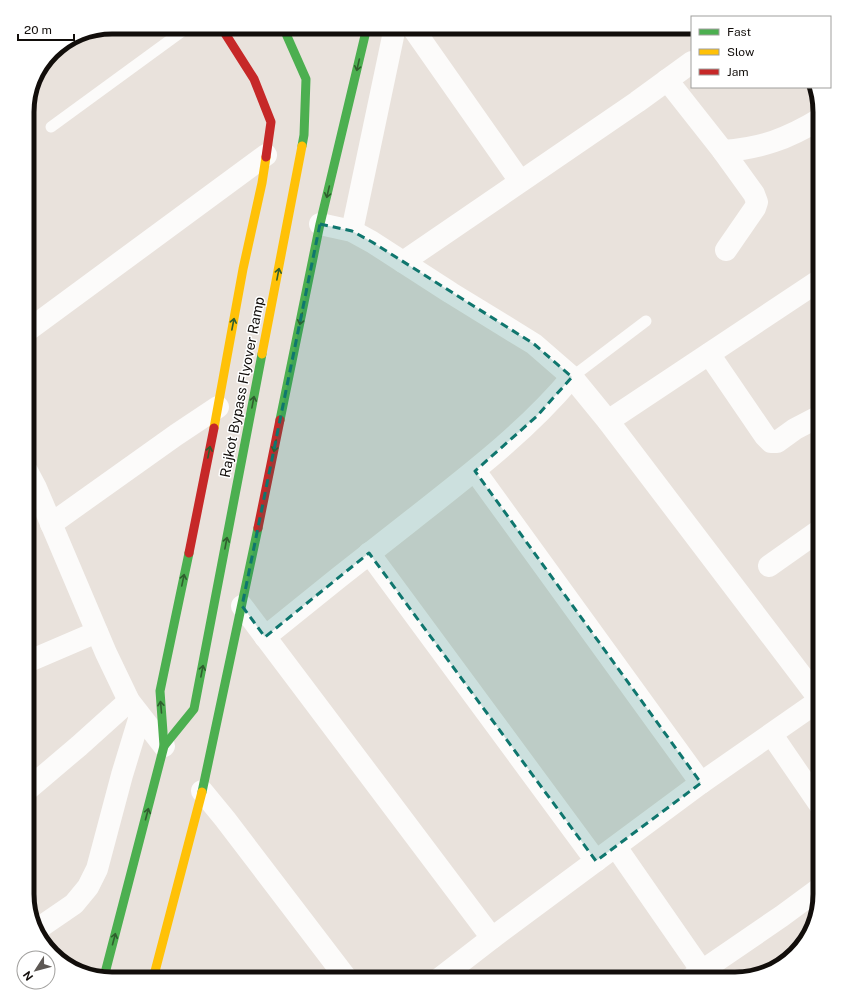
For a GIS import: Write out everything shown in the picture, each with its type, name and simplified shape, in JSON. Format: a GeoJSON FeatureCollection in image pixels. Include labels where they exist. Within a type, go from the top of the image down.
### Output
{"type":"FeatureCollection","features":[{"type":"Feature","properties":{"kind":"highway"},"geometry":{"type":"LineString","coordinates":[[105,971],[164,746],[160,691],[201,496],[243,269],[262,183],[271,122],[254,79],[225,34]]}},
{"type":"Feature","properties":{"kind":"highway","name":"Rajkot Bypass Flyover Ramp"},"geometry":{"type":"LineString","coordinates":[[164,746],[194,709],[304,135],[306,79],[286,34]]}},
{"type":"Feature","properties":{"kind":"highway"},"geometry":{"type":"LineString","coordinates":[[155,972],[202,791],[242,606],[320,224],[365,34]]}},
{"type":"Feature","properties":{"kind":"street"},"geometry":{"type":"LineString","coordinates":[[352,231],[394,34]]}},
{"type":"Feature","properties":{"kind":"street"},"geometry":{"type":"LineString","coordinates":[[417,34],[520,181]]}},
{"type":"Feature","properties":{"kind":"street"},"geometry":{"type":"LineString","coordinates":[[403,262],[691,63]]}},
{"type":"Feature","properties":{"kind":"street"},"geometry":{"type":"LineString","coordinates":[[667,80],[724,151],[754,194],[757,202],[755,208],[726,250]]}},
{"type":"Feature","properties":{"kind":"street"},"geometry":{"type":"LineString","coordinates":[[724,151],[766,145],[787,137],[813,123]]}},
{"type":"Feature","properties":{"kind":"street"},"geometry":{"type":"LineString","coordinates":[[34,326],[266,155]]}},
{"type":"Feature","properties":{"kind":"street"},"geometry":{"type":"LineString","coordinates":[[320,224],[352,231],[372,242],[534,344],[572,377],[608,420],[813,691]]}},
{"type":"Feature","properties":{"kind":"street"},"geometry":{"type":"LineString","coordinates":[[608,420],[813,285]]}},
{"type":"Feature","properties":{"kind":"street"},"geometry":{"type":"LineString","coordinates":[[709,354],[765,436],[771,442],[777,442],[795,429],[813,420]]}},
{"type":"Feature","properties":{"kind":"street"},"geometry":{"type":"LineString","coordinates":[[265,637],[369,553],[475,471],[537,416],[572,377]]}},
{"type":"Feature","properties":{"kind":"street"},"geometry":{"type":"LineString","coordinates":[[51,524],[170,439],[218,407]]}},
{"type":"Feature","properties":{"kind":"street"},"geometry":{"type":"LineString","coordinates":[[475,471],[701,783]]}},
{"type":"Feature","properties":{"kind":"street"},"geometry":{"type":"LineString","coordinates":[[34,492],[51,524],[97,632],[134,708],[164,746]]}},
{"type":"Feature","properties":{"kind":"street"},"geometry":{"type":"LineString","coordinates":[[769,566],[813,535]]}},
{"type":"Feature","properties":{"kind":"street"},"geometry":{"type":"LineString","coordinates":[[369,553],[596,861]]}},
{"type":"Feature","properties":{"kind":"street"},"geometry":{"type":"LineString","coordinates":[[242,606],[492,938]]}},
{"type":"Feature","properties":{"kind":"street"},"geometry":{"type":"LineString","coordinates":[[34,659],[97,632]]}},
{"type":"Feature","properties":{"kind":"street"},"geometry":{"type":"LineString","coordinates":[[448,972],[701,783],[813,705]]}},
{"type":"Feature","properties":{"kind":"street"},"geometry":{"type":"LineString","coordinates":[[34,784],[79,746],[134,708]]}},
{"type":"Feature","properties":{"kind":"street"},"geometry":{"type":"LineString","coordinates":[[41,926],[74,904],[88,887],[97,869],[122,775],[134,708]]}},
{"type":"Feature","properties":{"kind":"street"},"geometry":{"type":"LineString","coordinates":[[772,735],[813,795]]}},
{"type":"Feature","properties":{"kind":"street"},"geometry":{"type":"LineString","coordinates":[[202,791],[226,819],[342,972]]}},
{"type":"Feature","properties":{"kind":"street"},"geometry":{"type":"LineString","coordinates":[[616,847],[694,972]]}},
{"type":"Feature","properties":{"kind":"street"},"geometry":{"type":"LineString","coordinates":[[700,972],[813,893]]}},
{"type":"Feature","properties":{"kind":"lane"},"geometry":{"type":"LineString","coordinates":[[52,127],[178,34]]}},
{"type":"Feature","properties":{"kind":"lane"},"geometry":{"type":"LineString","coordinates":[[572,377],[646,321]]}},
{"type":"Feature","properties":{"kind":"highlighted area"},"geometry":{"type":"Polygon","coordinates":[[[320,224],[352,231],[372,242],[534,344],[572,377],[537,416],[475,471],[701,783],[596,861],[369,553],[265,637],[242,606],[320,224]]]}},
{"type":"Feature","properties":{"kind":"traffic: fast"},"geometry":{"type":"LineString","coordinates":[[286,34],[306,79],[304,135],[302,146]]}},
{"type":"Feature","properties":{"kind":"traffic: fast"},"geometry":{"type":"LineString","coordinates":[[280,420],[320,224],[365,34]]}},
{"type":"Feature","properties":{"kind":"traffic: fast"},"geometry":{"type":"LineString","coordinates":[[164,746],[194,709],[262,354]]}},
{"type":"Feature","properties":{"kind":"traffic: fast"},"geometry":{"type":"LineString","coordinates":[[202,792],[258,528]]}},
{"type":"Feature","properties":{"kind":"traffic: fast"},"geometry":{"type":"LineString","coordinates":[[105,971],[164,746],[160,691],[189,553]]}},
{"type":"Feature","properties":{"kind":"traffic: slow"},"geometry":{"type":"LineString","coordinates":[[262,354],[302,146]]}},
{"type":"Feature","properties":{"kind":"traffic: slow"},"geometry":{"type":"LineString","coordinates":[[214,428],[243,269],[262,183],[266,157]]}},
{"type":"Feature","properties":{"kind":"traffic: slow"},"geometry":{"type":"LineString","coordinates":[[155,972],[202,792]]}},
{"type":"Feature","properties":{"kind":"traffic: jam"},"geometry":{"type":"LineString","coordinates":[[225,34],[254,79],[271,122],[266,157]]}},
{"type":"Feature","properties":{"kind":"traffic: jam"},"geometry":{"type":"LineString","coordinates":[[258,528],[280,420]]}},
{"type":"Feature","properties":{"kind":"traffic: jam"},"geometry":{"type":"LineString","coordinates":[[189,553],[214,428]]}}]}
